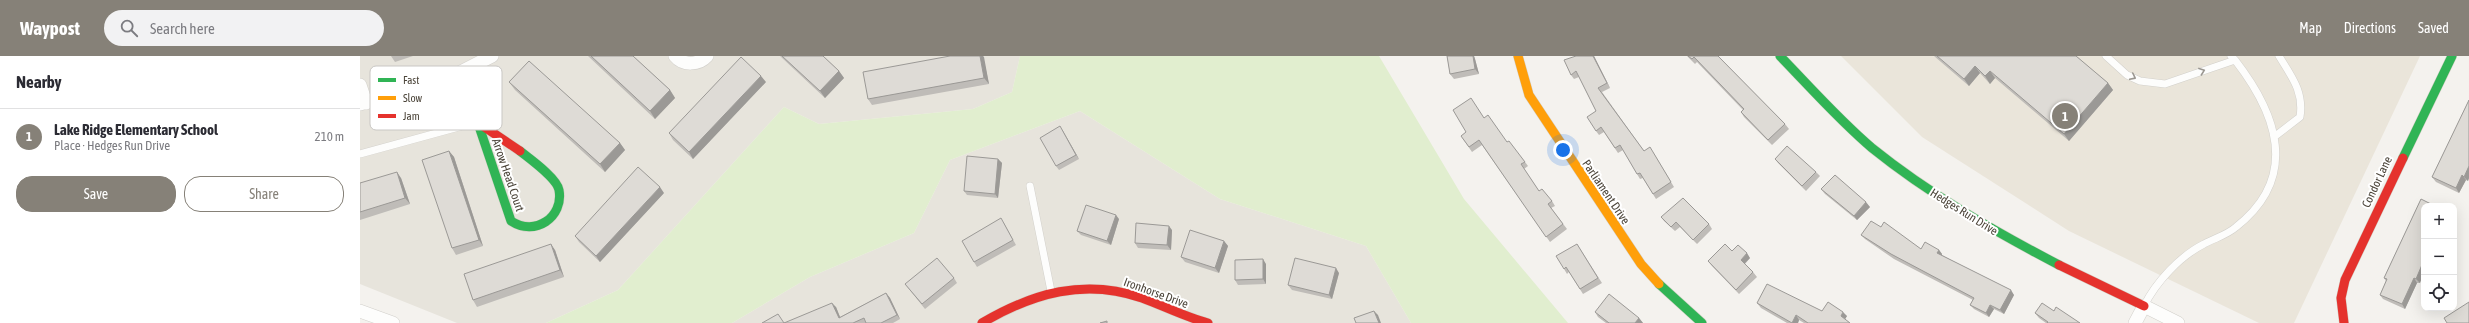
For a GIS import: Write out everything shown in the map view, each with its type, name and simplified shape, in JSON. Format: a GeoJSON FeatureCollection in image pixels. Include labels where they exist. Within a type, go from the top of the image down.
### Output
{"type":"FeatureCollection","features":[{"type":"Feature","properties":{"kind":"street"},"geometry":{"type":"LineString","coordinates":[[474,66],[492,56]]}},
{"type":"Feature","properties":{"kind":"street"},"geometry":{"type":"LineString","coordinates":[[675,56],[686,63],[695,63],[707,56]]}},
{"type":"Feature","properties":{"kind":"street","name":"Parliament Drive"},"geometry":{"type":"LineString","coordinates":[[1518,56],[1529,95],[1640,264],[1660,286],[1702,323]]}},
{"type":"Feature","properties":{"kind":"street","name":"Hedges Run Drive"},"geometry":{"type":"LineString","coordinates":[[1780,56],[1872,147],[1920,183],[1970,217],[2022,247],[2178,323]]}},
{"type":"Feature","properties":{"kind":"street","name":"Condor Lane"},"geometry":{"type":"LineString","coordinates":[[2344,323],[2341,298],[2345,280],[2452,56]]}},
{"type":"Feature","properties":{"kind":"street"},"geometry":{"type":"LineString","coordinates":[[360,85],[363,103]]}},
{"type":"Feature","properties":{"kind":"street","name":"Arrow Head Court"},"geometry":{"type":"LineString","coordinates":[[480,130],[511,220],[517,227],[525,230],[541,226],[556,209],[559,199],[558,189],[554,180],[506,141],[489,130]]}},
{"type":"Feature","properties":{"kind":"street","name":"Ironhorse Drive"},"geometry":{"type":"LineString","coordinates":[[982,323],[1034,295],[1051,291],[1093,288],[1113,290],[1142,298],[1168,310],[1208,323]]}},
{"type":"Feature","properties":{"kind":"street"},"geometry":{"type":"LineString","coordinates":[[2135,323],[2144,306]]}},
{"type":"Feature","properties":{"kind":"street"},"geometry":{"type":"LineString","coordinates":[[360,311],[393,323]]}},
{"type":"Feature","properties":{"kind":"lane"},"geometry":{"type":"LineString","coordinates":[[2106,56],[2127,75],[2140,80],[2165,84],[2233,58],[2255,88],[2266,112],[2274,137],[2277,163],[2274,174],[2264,197],[2251,214],[2236,227],[2187,255],[2168,272],[2149,296],[2144,306]]}},
{"type":"Feature","properties":{"kind":"lane"},"geometry":{"type":"LineString","coordinates":[[2274,137],[2300,117],[2302,102],[2297,86],[2280,56]]}},
{"type":"Feature","properties":{"kind":"lane"},"geometry":{"type":"LineString","coordinates":[[360,154],[448,130]]}},
{"type":"Feature","properties":{"kind":"lane"},"geometry":{"type":"LineString","coordinates":[[1030,186],[1051,291]]}},
{"type":"Feature","properties":{"kind":"shaded area"},"geometry":{"type":"Polygon","coordinates":[[[360,56],[1020,56],[1012,92],[973,109],[819,124],[784,107],[618,290],[546,323],[457,323],[360,284],[360,56]]]}},
{"type":"Feature","properties":{"kind":"shaded area"},"geometry":{"type":"Polygon","coordinates":[[[1841,56],[2420,56],[2294,323],[2259,323],[2069,231],[1922,137],[1841,56]]]}},
{"type":"Feature","properties":{"kind":"shaded area"},"geometry":{"type":"Polygon","coordinates":[[[1080,111],[1220,199],[1366,246],[1411,323],[732,323],[810,277],[914,233],[950,160],[1080,111]]]}},
{"type":"Feature","properties":{"kind":"green space"},"geometry":{"type":"Polygon","coordinates":[[[1020,56],[1379,56],[1464,199],[1568,323],[1411,323],[1366,246],[1220,199],[1080,111],[950,160],[914,233],[810,277],[732,323],[546,323],[618,290],[784,107],[819,124],[973,109],[1012,92],[1020,56]]]}},
{"type":"Feature","properties":{"kind":"building"},"geometry":{"type":"Polygon","coordinates":[[[591,56],[633,56],[670,90],[650,111],[591,56]]]}},
{"type":"Feature","properties":{"kind":"building"},"geometry":{"type":"Polygon","coordinates":[[[782,56],[823,56],[839,71],[820,91],[782,56]]]}},
{"type":"Feature","properties":{"kind":"building"},"geometry":{"type":"Polygon","coordinates":[[[950,56],[980,56],[984,78],[868,99],[863,72],[950,56]]]}},
{"type":"Feature","properties":{"kind":"building"},"geometry":{"type":"Polygon","coordinates":[[[1447,56],[1473,56],[1475,69],[1450,74],[1447,56]]]}},
{"type":"Feature","properties":{"kind":"building"},"geometry":{"type":"Polygon","coordinates":[[[1576,56],[1593,56],[1607,83],[1598,88],[1644,151],[1650,147],[1671,182],[1653,194],[1640,173],[1637,174],[1620,145],[1615,148],[1601,127],[1596,131],[1587,117],[1596,111],[1576,71],[1571,75],[1564,60],[1576,56]]]}},
{"type":"Feature","properties":{"kind":"building"},"geometry":{"type":"Polygon","coordinates":[[[1688,56],[1718,56],[1785,124],[1768,140],[1741,112],[1744,109],[1694,57],[1692,59],[1688,56]]]}},
{"type":"Feature","properties":{"kind":"building"},"geometry":{"type":"Polygon","coordinates":[[[1937,56],[2076,56],[2108,83],[2064,134],[1990,71],[1985,76],[1975,66],[1964,79],[1937,56]]]}},
{"type":"Feature","properties":{"kind":"building"},"geometry":{"type":"Polygon","coordinates":[[[741,57],[761,76],[689,152],[669,133],[741,57]]]}},
{"type":"Feature","properties":{"kind":"building"},"geometry":{"type":"Polygon","coordinates":[[[529,61],[620,143],[600,164],[509,82],[529,61]]]}},
{"type":"Feature","properties":{"kind":"building"},"geometry":{"type":"Polygon","coordinates":[[[1471,98],[1484,118],[1488,115],[1507,142],[1509,141],[1525,162],[1521,164],[1539,191],[1542,189],[1552,201],[1548,204],[1563,224],[1546,237],[1479,140],[1469,147],[1461,136],[1466,132],[1453,110],[1471,98]]]}},
{"type":"Feature","properties":{"kind":"building"},"geometry":{"type":"Polygon","coordinates":[[[2469,100],[2469,166],[2464,177],[2462,175],[2456,188],[2432,177],[2469,100]]]}},
{"type":"Feature","properties":{"kind":"building"},"geometry":{"type":"Polygon","coordinates":[[[1060,126],[1076,155],[1056,166],[1040,138],[1060,126]]]}},
{"type":"Feature","properties":{"kind":"building"},"geometry":{"type":"Polygon","coordinates":[[[1787,146],[1816,172],[1802,186],[1775,159],[1787,146]]]}},
{"type":"Feature","properties":{"kind":"building"},"geometry":{"type":"Polygon","coordinates":[[[449,151],[479,240],[452,248],[422,160],[449,151]]]}},
{"type":"Feature","properties":{"kind":"building"},"geometry":{"type":"Polygon","coordinates":[[[967,156],[998,159],[995,194],[964,191],[967,156]]]}},
{"type":"Feature","properties":{"kind":"building"},"geometry":{"type":"Polygon","coordinates":[[[638,167],[660,187],[596,256],[575,236],[638,167]]]}},
{"type":"Feature","properties":{"kind":"building"},"geometry":{"type":"Polygon","coordinates":[[[397,172],[405,198],[360,212],[360,183],[397,172]]]}},
{"type":"Feature","properties":{"kind":"building"},"geometry":{"type":"Polygon","coordinates":[[[1835,175],[1866,202],[1854,216],[1821,189],[1835,175]]]}},
{"type":"Feature","properties":{"kind":"building"},"geometry":{"type":"Polygon","coordinates":[[[1683,198],[1709,224],[1693,240],[1676,222],[1671,227],[1661,217],[1683,198]]]}},
{"type":"Feature","properties":{"kind":"building"},"geometry":{"type":"Polygon","coordinates":[[[2421,199],[2429,203],[2421,203],[2421,267],[2416,279],[2414,278],[2402,304],[2380,295],[2387,279],[2384,278],[2421,199]]]}},
{"type":"Feature","properties":{"kind":"building"},"geometry":{"type":"Polygon","coordinates":[[[1086,205],[1116,215],[1107,241],[1077,231],[1086,205]]]}},
{"type":"Feature","properties":{"kind":"building"},"geometry":{"type":"Polygon","coordinates":[[[1001,218],[1013,240],[974,262],[962,241],[1001,218]]]}},
{"type":"Feature","properties":{"kind":"building"},"geometry":{"type":"Polygon","coordinates":[[[1871,221],[1881,227],[1884,222],[1921,249],[1925,242],[1939,250],[1937,253],[2011,290],[2000,310],[1990,305],[1986,313],[1970,305],[1974,298],[1891,254],[1861,235],[1871,221]]]}},
{"type":"Feature","properties":{"kind":"building"},"geometry":{"type":"Polygon","coordinates":[[[1136,223],[1169,226],[1167,245],[1135,243],[1136,223]]]}},
{"type":"Feature","properties":{"kind":"building"},"geometry":{"type":"Polygon","coordinates":[[[1190,230],[1224,241],[1215,268],[1181,257],[1190,230]]]}},
{"type":"Feature","properties":{"kind":"building"},"geometry":{"type":"Polygon","coordinates":[[[551,244],[560,270],[473,300],[464,274],[551,244]]]}},
{"type":"Feature","properties":{"kind":"building"},"geometry":{"type":"Polygon","coordinates":[[[1577,244],[1598,278],[1580,289],[1566,267],[1564,269],[1556,256],[1577,244]]]}},
{"type":"Feature","properties":{"kind":"building"},"geometry":{"type":"Polygon","coordinates":[[[1725,244],[1732,251],[1738,245],[1747,253],[1741,260],[1753,272],[1736,290],[1708,261],[1725,244]]]}},
{"type":"Feature","properties":{"kind":"building"},"geometry":{"type":"Polygon","coordinates":[[[937,258],[954,278],[922,304],[905,284],[937,258]]]}},
{"type":"Feature","properties":{"kind":"building"},"geometry":{"type":"Polygon","coordinates":[[[1295,258],[1336,268],[1329,295],[1288,285],[1295,258]]]}},
{"type":"Feature","properties":{"kind":"building"},"geometry":{"type":"Polygon","coordinates":[[[1263,259],[1263,279],[1235,280],[1235,260],[1263,259]]]}},
{"type":"Feature","properties":{"kind":"building"},"geometry":{"type":"Polygon","coordinates":[[[1767,284],[1822,311],[1828,302],[1843,312],[1841,316],[1850,323],[1808,323],[1796,315],[1792,323],[1757,303],[1767,284]]]}},
{"type":"Feature","properties":{"kind":"building"},"geometry":{"type":"Polygon","coordinates":[[[886,293],[897,315],[881,323],[866,323],[864,318],[853,323],[784,323],[832,303],[839,318],[886,293]]]}},
{"type":"Feature","properties":{"kind":"building"},"geometry":{"type":"Polygon","coordinates":[[[1609,294],[1639,318],[1635,323],[1609,323],[1595,312],[1609,294]]]}},
{"type":"Feature","properties":{"kind":"building"},"geometry":{"type":"Polygon","coordinates":[[[2469,302],[2469,323],[2447,323],[2444,318],[2469,302]]]}},
{"type":"Feature","properties":{"kind":"building"},"geometry":{"type":"Polygon","coordinates":[[[2042,303],[2054,311],[2056,307],[2080,323],[2047,323],[2048,322],[2035,313],[2042,303]]]}},
{"type":"Feature","properties":{"kind":"building"},"geometry":{"type":"Polygon","coordinates":[[[1374,311],[1379,323],[1356,323],[1354,318],[1374,311]]]}},
{"type":"Feature","properties":{"kind":"building"},"geometry":{"type":"Polygon","coordinates":[[[778,314],[784,323],[762,323],[778,314]]]}},
{"type":"Feature","properties":{"kind":"traffic: fast"},"geometry":{"type":"LineString","coordinates":[[1780,56],[1848,126],[1872,148],[1894,165],[1962,211],[2059,265]]}},
{"type":"Feature","properties":{"kind":"traffic: fast"},"geometry":{"type":"LineString","coordinates":[[2403,158],[2452,56]]}},
{"type":"Feature","properties":{"kind":"traffic: fast"},"geometry":{"type":"LineString","coordinates":[[480,130],[511,221],[529,227],[546,222],[552,216],[557,208],[559,190],[548,174],[520,151]]}},
{"type":"Feature","properties":{"kind":"traffic: fast"},"geometry":{"type":"LineString","coordinates":[[1659,284],[1702,323]]}},
{"type":"Feature","properties":{"kind":"traffic: slow"},"geometry":{"type":"LineString","coordinates":[[1518,56],[1529,95],[1641,264],[1659,284]]}},
{"type":"Feature","properties":{"kind":"traffic: jam"},"geometry":{"type":"LineString","coordinates":[[489,130],[520,151]]}},
{"type":"Feature","properties":{"kind":"traffic: jam"},"geometry":{"type":"LineString","coordinates":[[2344,323],[2341,298],[2345,280],[2403,158]]}},
{"type":"Feature","properties":{"kind":"traffic: jam"},"geometry":{"type":"LineString","coordinates":[[2059,265],[2144,306]]}},
{"type":"Feature","properties":{"kind":"traffic: jam"},"geometry":{"type":"LineString","coordinates":[[982,323],[1001,312],[1040,297],[1080,289],[1100,289],[1121,292],[1142,298],[1183,315],[1208,323]]}},
{"type":"Feature","properties":{"kind":"place","name":"Lake Ridge Elementary School"},"geometry":{"type":"Point","coordinates":[2065,116]}}]}
